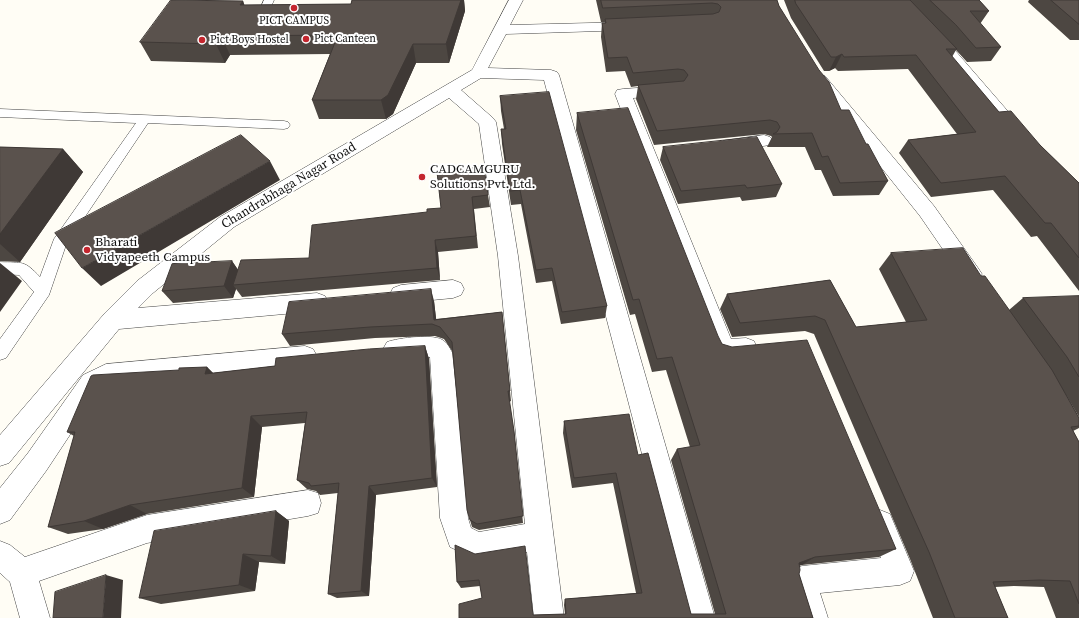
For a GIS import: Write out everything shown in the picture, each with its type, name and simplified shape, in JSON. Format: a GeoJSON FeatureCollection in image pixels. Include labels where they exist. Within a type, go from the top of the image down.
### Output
{"type":"FeatureCollection","features":[{"type":"Feature","properties":{"kind":"street"},"geometry":{"type":"LineString","coordinates":[[516,0],[478,73],[551,75],[700,618]]}},
{"type":"Feature","properties":{"kind":"street"},"geometry":{"type":"LineString","coordinates":[[898,0],[941,43],[1030,148]]}},
{"type":"Feature","properties":{"kind":"street"},"geometry":{"type":"LineString","coordinates":[[500,30],[566,30],[645,26]]}},
{"type":"Feature","properties":{"kind":"street"},"geometry":{"type":"LineString","coordinates":[[810,64],[822,83],[927,211],[980,287]]}},
{"type":"Feature","properties":{"kind":"street","name":"Chandrabhaga Nagar Road"},"geometry":{"type":"LineString","coordinates":[[0,454],[113,320],[145,287],[227,222],[478,73]]}},
{"type":"Feature","properties":{"kind":"street"},"geometry":{"type":"LineString","coordinates":[[450,90],[487,122],[508,256],[548,618]]}},
{"type":"Feature","properties":{"kind":"street"},"geometry":{"type":"LineString","coordinates":[[675,90],[623,94],[654,153],[724,350],[769,346]]}},
{"type":"Feature","properties":{"kind":"street"},"geometry":{"type":"LineString","coordinates":[[709,147],[764,141]]}},
{"type":"Feature","properties":{"kind":"street"},"geometry":{"type":"LineString","coordinates":[[382,296],[453,289]]}},
{"type":"Feature","properties":{"kind":"street"},"geometry":{"type":"LineString","coordinates":[[113,320],[334,300]]}},
{"type":"Feature","properties":{"kind":"street"},"geometry":{"type":"LineString","coordinates":[[375,350],[434,348],[441,354],[454,518],[460,537],[478,546],[539,536]]}},
{"type":"Feature","properties":{"kind":"street"},"geometry":{"type":"LineString","coordinates":[[0,510],[37,462],[76,403],[92,383],[106,375],[324,355]]}},
{"type":"Feature","properties":{"kind":"street"},"geometry":{"type":"LineString","coordinates":[[22,573],[147,529],[308,503]]}},
{"type":"Feature","properties":{"kind":"street"},"geometry":{"type":"LineString","coordinates":[[813,618],[802,580],[900,571],[872,504]]}},
{"type":"Feature","properties":{"kind":"street"},"geometry":{"type":"LineString","coordinates":[[0,555],[22,573],[35,618]]}},
{"type":"Feature","properties":{"kind":"lane"},"geometry":{"type":"LineString","coordinates":[[263,14],[269,0]]}},
{"type":"Feature","properties":{"kind":"lane"},"geometry":{"type":"LineString","coordinates":[[0,113],[284,125]]}},
{"type":"Feature","properties":{"kind":"lane"},"geometry":{"type":"LineString","coordinates":[[0,353],[43,291],[59,242],[145,119]]}},
{"type":"Feature","properties":{"kind":"lane"},"geometry":{"type":"LineString","coordinates":[[0,268],[23,269],[43,291]]}},
{"type":"Feature","properties":{"kind":"building"},"geometry":{"type":"Polygon","coordinates":[[[171,0],[243,1],[240,5],[351,4],[352,0],[461,0],[446,44],[413,44],[388,95],[381,100],[312,100],[338,35],[221,36],[216,44],[140,42],[171,0]]]}},
{"type":"Feature","properties":{"kind":"building"},"geometry":{"type":"Polygon","coordinates":[[[601,0],[777,0],[779,6],[819,70],[829,82],[841,110],[849,110],[866,144],[868,144],[888,181],[840,183],[828,156],[822,157],[812,133],[773,134],[777,132],[780,127],[777,122],[770,120],[657,131],[638,85],[684,81],[688,75],[684,70],[678,69],[633,73],[627,57],[608,58],[602,23],[606,23],[605,19],[713,14],[719,12],[721,7],[718,4],[712,3],[603,8],[601,0]]]}},
{"type":"Feature","properties":{"kind":"building"},"geometry":{"type":"Polygon","coordinates":[[[795,0],[910,0],[957,49],[946,49],[999,112],[1011,111],[1040,145],[1079,183],[1079,258],[1051,223],[1045,223],[1005,176],[941,183],[908,140],[976,132],[916,55],[844,57],[842,54],[836,57],[831,57],[796,4],[795,0]]]}},
{"type":"Feature","properties":{"kind":"building"},"geometry":{"type":"Polygon","coordinates":[[[930,0],[979,0],[989,11],[970,11],[1001,47],[976,48],[956,25],[930,0]]]}},
{"type":"Feature","properties":{"kind":"building"},"geometry":{"type":"Polygon","coordinates":[[[1051,0],[1079,0],[1079,24],[1051,0]]]}},
{"type":"Feature","properties":{"kind":"building"},"geometry":{"type":"Polygon","coordinates":[[[549,92],[607,306],[562,312],[552,268],[536,270],[520,190],[510,191],[501,129],[506,129],[500,96],[549,92]]]}},
{"type":"Feature","properties":{"kind":"building"},"geometry":{"type":"Polygon","coordinates":[[[628,108],[722,344],[732,347],[807,340],[896,549],[815,557],[799,563],[799,574],[813,618],[459,618],[459,604],[482,598],[479,580],[457,582],[455,545],[475,554],[525,546],[533,615],[566,614],[565,599],[642,593],[616,473],[574,478],[564,421],[629,414],[638,455],[648,453],[691,614],[726,614],[677,449],[700,445],[672,357],[657,359],[639,299],[633,300],[577,113],[628,108]]]}},
{"type":"Feature","properties":{"kind":"building"},"geometry":{"type":"Polygon","coordinates":[[[241,135],[270,161],[82,268],[55,233],[241,135]]]}},
{"type":"Feature","properties":{"kind":"building"},"geometry":{"type":"Polygon","coordinates":[[[757,137],[782,184],[747,188],[745,185],[681,191],[663,147],[757,137]]]}},
{"type":"Feature","properties":{"kind":"building"},"geometry":{"type":"Polygon","coordinates":[[[0,147],[63,149],[0,234],[0,147]]]}},
{"type":"Feature","properties":{"kind":"building"},"geometry":{"type":"Polygon","coordinates":[[[484,167],[488,195],[472,197],[476,236],[435,240],[437,268],[233,285],[241,260],[309,258],[312,225],[427,212],[427,209],[441,208],[437,172],[484,167]]]}},
{"type":"Feature","properties":{"kind":"building"},"geometry":{"type":"Polygon","coordinates":[[[963,248],[981,276],[985,276],[1052,370],[1079,418],[1079,426],[1071,427],[1079,442],[1079,604],[1070,581],[1039,580],[993,582],[1008,618],[955,618],[929,552],[825,320],[815,316],[740,323],[727,294],[830,280],[856,327],[927,320],[891,253],[963,248]]]}},
{"type":"Feature","properties":{"kind":"building"},"geometry":{"type":"Polygon","coordinates":[[[232,261],[224,286],[162,291],[172,264],[232,261]]]}},
{"type":"Feature","properties":{"kind":"building"},"geometry":{"type":"Polygon","coordinates":[[[431,289],[434,320],[502,312],[510,391],[508,391],[523,516],[477,524],[470,520],[467,510],[452,342],[440,327],[432,324],[282,334],[289,302],[431,289]]]}},
{"type":"Feature","properties":{"kind":"building"},"geometry":{"type":"Polygon","coordinates":[[[1079,296],[1079,377],[1067,357],[1023,298],[1079,296]]]}},
{"type":"Feature","properties":{"kind":"building"},"geometry":{"type":"Polygon","coordinates":[[[425,346],[432,478],[369,486],[361,591],[328,594],[339,483],[311,486],[309,483],[297,480],[307,412],[251,416],[242,488],[130,505],[84,521],[48,527],[75,432],[67,432],[91,376],[93,375],[207,367],[205,374],[275,366],[276,358],[369,349],[425,346]]]}},
{"type":"Feature","properties":{"kind":"building"},"geometry":{"type":"Polygon","coordinates":[[[276,511],[271,556],[243,554],[239,585],[139,598],[154,531],[276,511]]]}},
{"type":"Feature","properties":{"kind":"building"},"geometry":{"type":"Polygon","coordinates":[[[106,575],[103,618],[53,618],[55,592],[106,575]]]}},
{"type":"Feature","properties":{"kind":"place","name":"PICT CAMPUS"},"geometry":{"type":"Point","coordinates":[294,8]}},
{"type":"Feature","properties":{"kind":"place","name":"Pict Canteen"},"geometry":{"type":"Point","coordinates":[306,39]}},
{"type":"Feature","properties":{"kind":"place","name":"Pict Boys Hostel"},"geometry":{"type":"Point","coordinates":[202,40]}},
{"type":"Feature","properties":{"kind":"place","name":"CADCAMGURU Solutions Pvt. Ltd."},"geometry":{"type":"Point","coordinates":[422,177]}},
{"type":"Feature","properties":{"kind":"place","name":"Bharati Vidyapeeth Campus"},"geometry":{"type":"Point","coordinates":[87,250]}}]}
